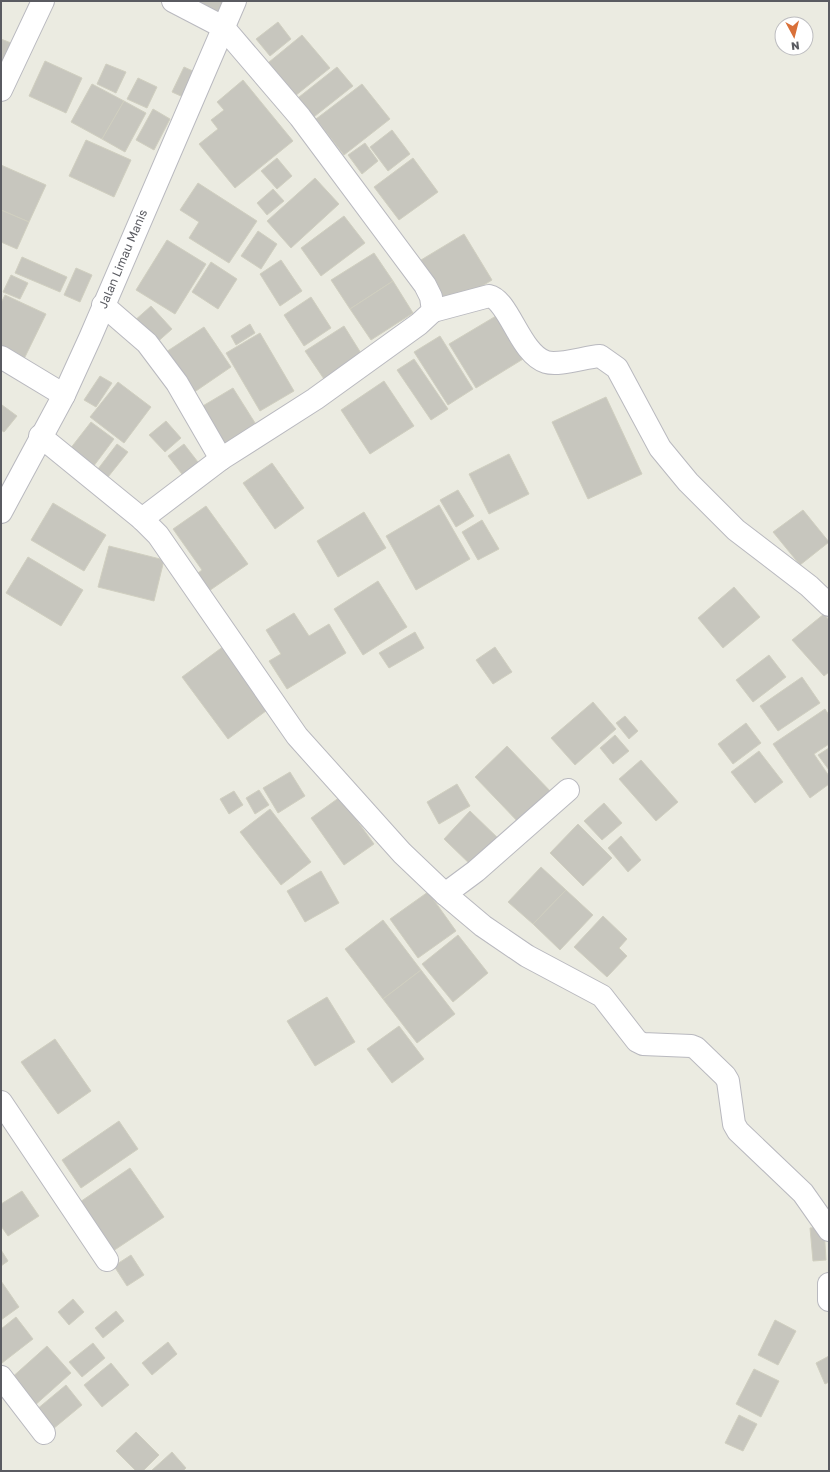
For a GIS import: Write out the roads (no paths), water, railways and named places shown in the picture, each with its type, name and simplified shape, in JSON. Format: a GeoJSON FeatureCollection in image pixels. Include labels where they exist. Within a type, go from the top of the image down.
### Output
{"type":"FeatureCollection","features":[{"type":"Feature","properties":{"kind":"street"},"geometry":{"type":"LineString","coordinates":[[1,90],[43,1]]}},
{"type":"Feature","properties":{"kind":"street"},"geometry":{"type":"LineString","coordinates":[[173,1],[223,27],[300,117],[425,285],[431,297],[433,312]]}},
{"type":"Feature","properties":{"kind":"street","name":"Jalan Limau Manis"},"geometry":{"type":"LineString","coordinates":[[1,512],[40,436],[64,395],[235,1]]}},
{"type":"Feature","properties":{"kind":"street"},"geometry":{"type":"LineString","coordinates":[[142,519],[221,459],[315,399],[419,324],[433,312],[489,296],[494,297],[499,302],[516,331],[530,349],[545,362],[556,363],[600,356],[616,368],[660,448],[688,482],[736,530],[809,586],[829,605]]}},
{"type":"Feature","properties":{"kind":"street"},"geometry":{"type":"LineString","coordinates":[[103,305],[147,343],[177,383],[221,459]]}},
{"type":"Feature","properties":{"kind":"street"},"geometry":{"type":"LineString","coordinates":[[1,357],[64,395]]}},
{"type":"Feature","properties":{"kind":"street"},"geometry":{"type":"LineString","coordinates":[[40,436],[142,519],[158,535],[297,736],[402,853],[445,894],[483,926],[527,956],[602,996],[637,1041],[643,1044],[691,1046],[696,1048],[725,1076],[728,1081],[734,1124],[738,1131],[803,1193],[829,1230]]}},
{"type":"Feature","properties":{"kind":"street"},"geometry":{"type":"LineString","coordinates":[[445,894],[476,871],[568,790]]}},
{"type":"Feature","properties":{"kind":"street"},"geometry":{"type":"LineString","coordinates":[[1,1102],[107,1260]]}},
{"type":"Feature","properties":{"kind":"street"},"geometry":{"type":"LineString","coordinates":[[829,1284],[829,1300]]}},
{"type":"Feature","properties":{"kind":"street"},"geometry":{"type":"LineString","coordinates":[[1,1377],[44,1433]]}}]}
